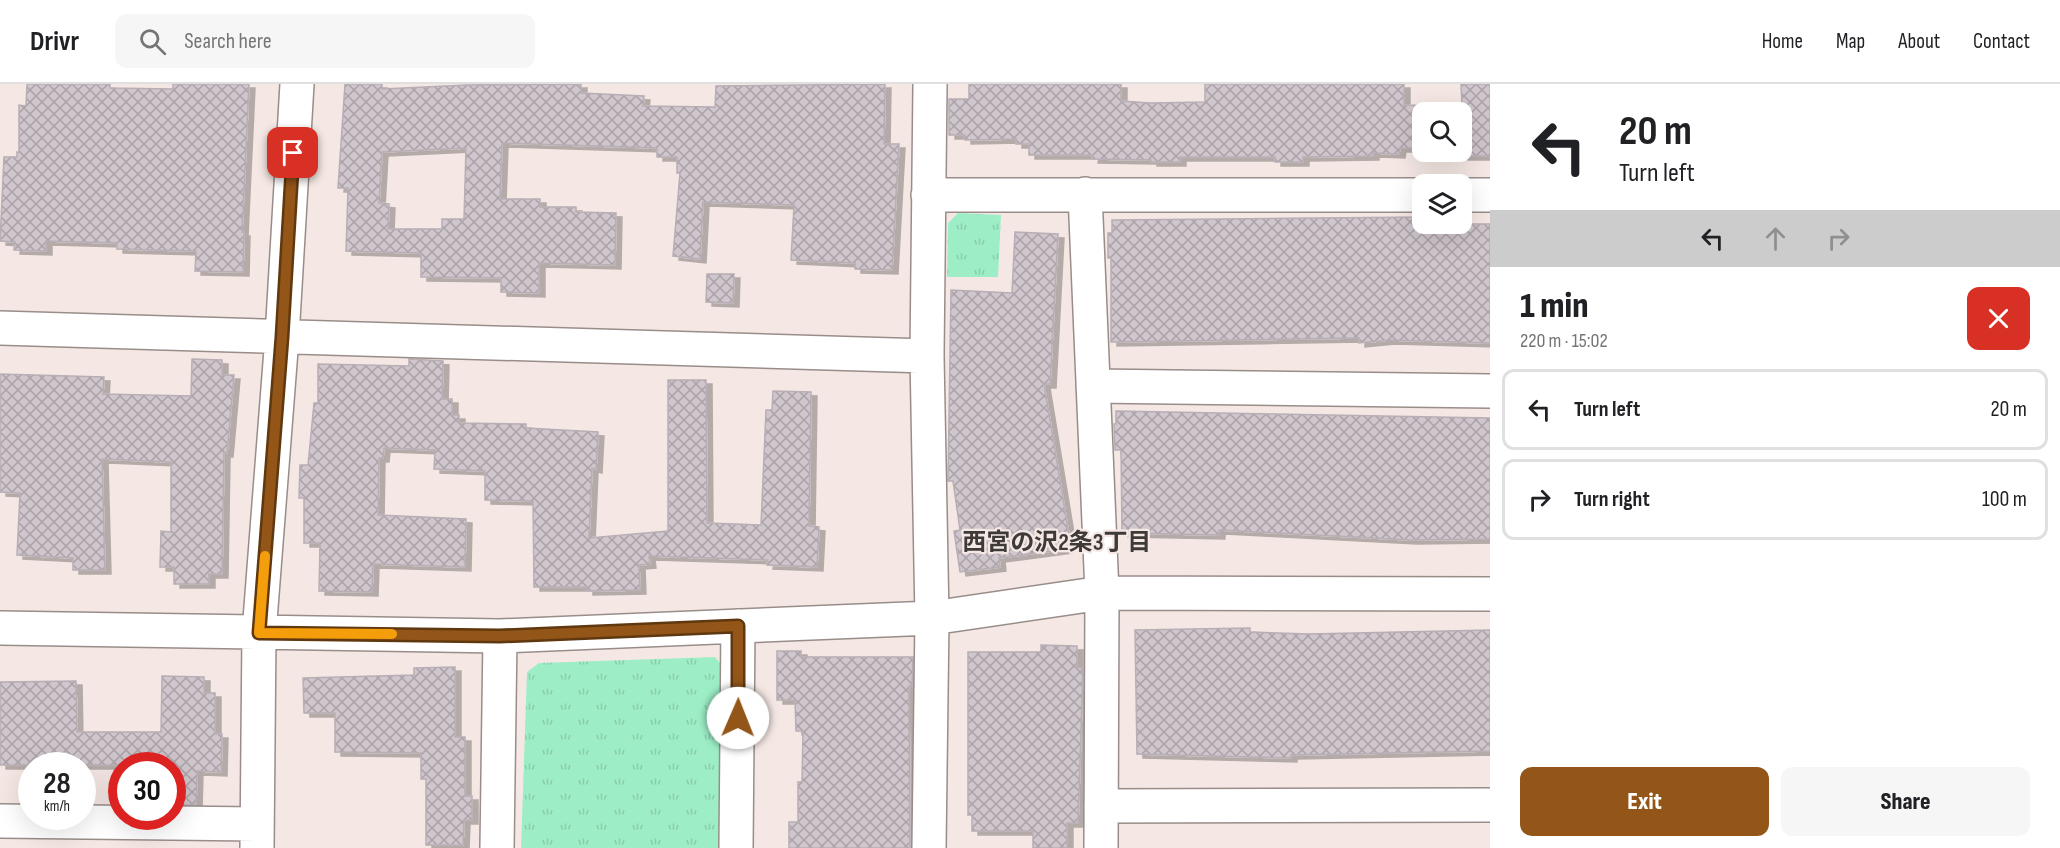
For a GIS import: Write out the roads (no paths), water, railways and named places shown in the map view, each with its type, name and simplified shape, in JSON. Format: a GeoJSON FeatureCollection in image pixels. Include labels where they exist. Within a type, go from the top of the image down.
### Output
{"type":"FeatureCollection","features":[{"type":"Feature","properties":{"kind":"street"},"geometry":{"type":"LineString","coordinates":[[0,820],[257,836],[259,633],[282,337],[297,84]]}},
{"type":"Feature","properties":{"kind":"street"},"geometry":{"type":"LineString","coordinates":[[929,848],[932,618],[927,356],[930,84]]}},
{"type":"Feature","properties":{"kind":"street"},"geometry":{"type":"LineString","coordinates":[[1085,194],[1102,593],[1101,848]]}},
{"type":"Feature","properties":{"kind":"street"},"geometry":{"type":"LineString","coordinates":[[928,195],[1412,195]]}},
{"type":"Feature","properties":{"kind":"street"},"geometry":{"type":"LineString","coordinates":[[1472,195],[1490,195]]}},
{"type":"Feature","properties":{"kind":"street"},"geometry":{"type":"LineString","coordinates":[[0,328],[927,356]]}},
{"type":"Feature","properties":{"kind":"street"},"geometry":{"type":"LineString","coordinates":[[1093,386],[1490,391]]}},
{"type":"Feature","properties":{"kind":"street"},"geometry":{"type":"LineString","coordinates":[[0,628],[500,636],[932,618],[1102,593],[1490,594]]}},
{"type":"Feature","properties":{"kind":"street"},"geometry":{"type":"LineString","coordinates":[[736,848],[738,626]]}},
{"type":"Feature","properties":{"kind":"street"},"geometry":{"type":"LineString","coordinates":[[497,848],[500,636]]}},
{"type":"Feature","properties":{"kind":"street"},"geometry":{"type":"LineString","coordinates":[[1101,806],[1490,805]]}},
{"type":"Feature","properties":{"kind":"district","name":"西宮の沢2条3丁目"},"geometry":{"type":"Point","coordinates":[1057,542]}}]}
